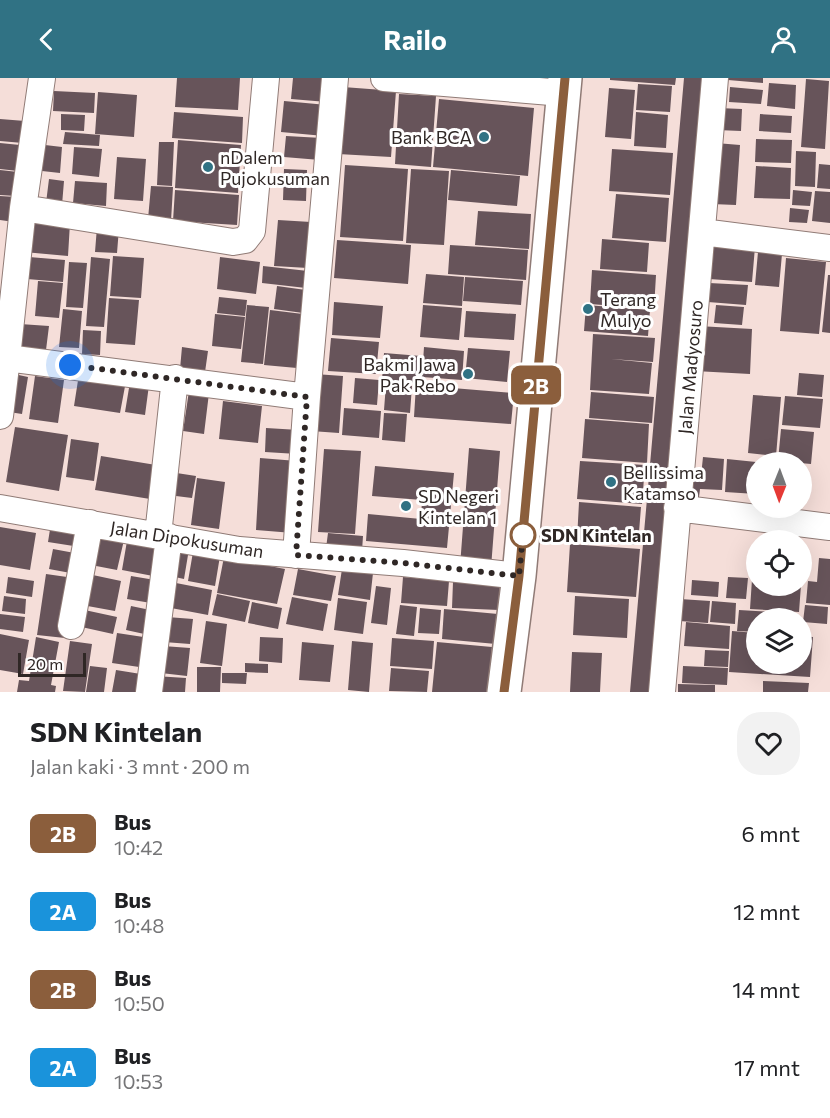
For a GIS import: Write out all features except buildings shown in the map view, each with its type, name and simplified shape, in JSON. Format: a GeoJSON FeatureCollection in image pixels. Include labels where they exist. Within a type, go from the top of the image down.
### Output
{"type":"FeatureCollection","features":[{"type":"Feature","properties":{"kind":"main road"},"geometry":{"type":"LineString","coordinates":[[504,692],[519,576],[564,86]]}},
{"type":"Feature","properties":{"kind":"street"},"geometry":{"type":"LineString","coordinates":[[0,416],[23,208],[42,78]]}},
{"type":"Feature","properties":{"kind":"street"},"geometry":{"type":"LineString","coordinates":[[23,208],[233,242],[245,240],[252,231],[266,78]]}},
{"type":"Feature","properties":{"kind":"street"},"geometry":{"type":"LineString","coordinates":[[296,555],[307,397],[335,78]]}},
{"type":"Feature","properties":{"kind":"street"},"geometry":{"type":"LineString","coordinates":[[384,78],[564,86]]}},
{"type":"Feature","properties":{"kind":"street","name":"Jalan Madyosuro"},"geometry":{"type":"LineString","coordinates":[[662,692],[715,78]]}},
{"type":"Feature","properties":{"kind":"street"},"geometry":{"type":"LineString","coordinates":[[702,232],[830,248]]}},
{"type":"Feature","properties":{"kind":"street"},"geometry":{"type":"LineString","coordinates":[[7,358],[175,378],[307,397]]}},
{"type":"Feature","properties":{"kind":"street"},"geometry":{"type":"LineString","coordinates":[[149,692],[164,536],[175,378]]}},
{"type":"Feature","properties":{"kind":"street","name":"Jalan Dipokusuman"},"geometry":{"type":"LineString","coordinates":[[0,508],[240,550],[403,563],[519,576]]}},
{"type":"Feature","properties":{"kind":"street"},"geometry":{"type":"LineString","coordinates":[[677,508],[830,527]]}},
{"type":"Feature","properties":{"kind":"street"},"geometry":{"type":"LineString","coordinates":[[71,626],[90,524]]}},
{"type":"Feature","properties":{"kind":"bus line","name":"2B"},"geometry":{"type":"LineString","coordinates":[[504,692],[519,576],[565,78]]}},
{"type":"Feature","properties":{"kind":"place","name":"Bank BCA"},"geometry":{"type":"Point","coordinates":[484,137]}},
{"type":"Feature","properties":{"kind":"place","name":"nDalem Pujokusuman"},"geometry":{"type":"Point","coordinates":[208,167]}},
{"type":"Feature","properties":{"kind":"place","name":"Terang Mulyo"},"geometry":{"type":"Point","coordinates":[588,309]}},
{"type":"Feature","properties":{"kind":"place","name":"Bakmi Jawa Pak Rebo"},"geometry":{"type":"Point","coordinates":[468,374]}},
{"type":"Feature","properties":{"kind":"place","name":"Bellissima Katamso"},"geometry":{"type":"Point","coordinates":[611,482]}},
{"type":"Feature","properties":{"kind":"place","name":"SD Negeri Kintelan 1"},"geometry":{"type":"Point","coordinates":[406,506]}},
{"type":"Feature","properties":{"kind":"place","name":"SDN Kintelan"},"geometry":{"type":"Point","coordinates":[523,535]}},
{"type":"Feature","properties":{"kind":"route"},"geometry":{"type":"LineString","coordinates":[[70,365],[307,397],[296,555],[403,563],[519,576],[523,535]]}}]}
